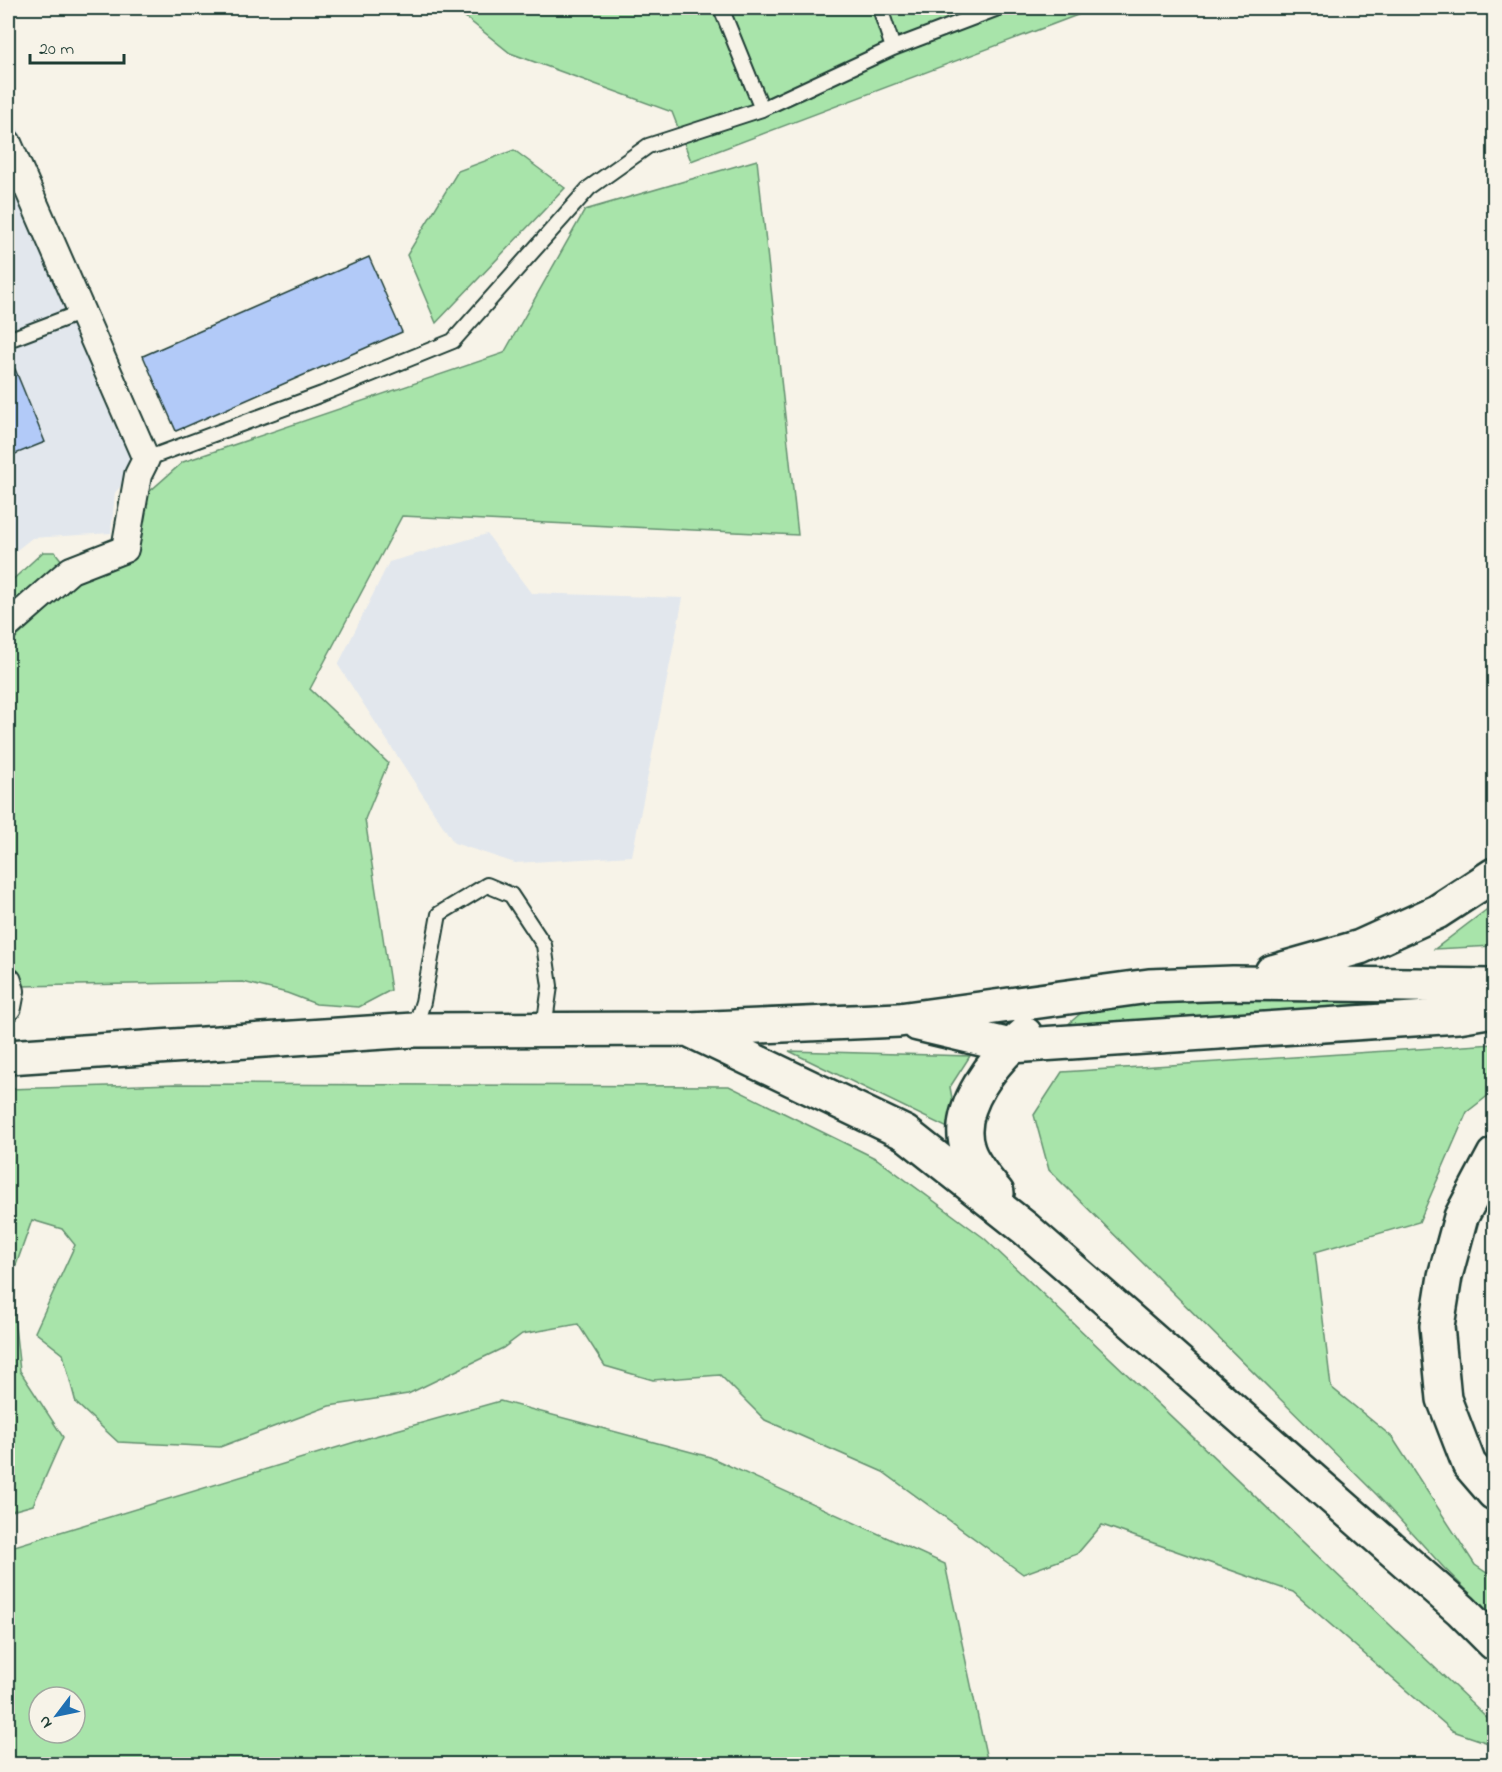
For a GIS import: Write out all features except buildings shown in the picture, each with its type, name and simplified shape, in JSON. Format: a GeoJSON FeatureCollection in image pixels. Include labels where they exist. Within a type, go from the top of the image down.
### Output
{"type":"FeatureCollection","features":[{"type":"Feature","properties":{"kind":"main road"},"geometry":{"type":"LineString","coordinates":[[1233,983],[1360,947],[1437,912],[1494,875]]}},
{"type":"Feature","properties":{"kind":"main road"},"geometry":{"type":"LineString","coordinates":[[8,1057],[414,1030],[688,1029],[899,1020],[1149,986],[1233,983],[1494,986]]}},
{"type":"Feature","properties":{"kind":"main road"},"geometry":{"type":"LineString","coordinates":[[1026,1229],[985,1179],[967,1149],[966,1121],[973,1098],[987,1074],[1011,1046],[1052,1012],[1100,991]]}},
{"type":"Feature","properties":{"kind":"main road"},"geometry":{"type":"LineString","coordinates":[[899,1020],[1011,1046],[1458,1017],[1494,1010]]}},
{"type":"Feature","properties":{"kind":"main road"},"geometry":{"type":"LineString","coordinates":[[688,1029],[904,1133],[1026,1229],[1461,1610],[1494,1643]]}},
{"type":"Feature","properties":{"kind":"main road"},"geometry":{"type":"LineString","coordinates":[[1494,1155],[1461,1216],[1445,1276],[1437,1326],[1444,1399],[1469,1464],[1494,1493]]}},
{"type":"Feature","properties":{"kind":"street"},"geometry":{"type":"LineString","coordinates":[[8,142],[146,459],[138,476],[125,549],[71,570],[8,625]]}},
{"type":"Feature","properties":{"kind":"street"},"geometry":{"type":"LineString","coordinates":[[8,981],[11,991],[8,1007]]}},
{"type":"Feature","properties":{"kind":"lane"},"geometry":{"type":"LineString","coordinates":[[722,8],[762,109]]}},
{"type":"Feature","properties":{"kind":"lane"},"geometry":{"type":"LineString","coordinates":[[880,8],[893,48]]}},
{"type":"Feature","properties":{"kind":"lane"},"geometry":{"type":"LineString","coordinates":[[146,459],[322,394],[453,341],[589,188],[648,146],[762,109],[893,48],[998,8]]}},
{"type":"Feature","properties":{"kind":"lane"},"geometry":{"type":"LineString","coordinates":[[8,340],[82,312]]}},
{"type":"Feature","properties":{"kind":"lane"},"geometry":{"type":"LineString","coordinates":[[414,1030],[423,1002],[439,914],[487,885],[511,895],[544,945],[550,986],[544,1028]]}},
{"type":"Feature","properties":{"kind":"shaded area"},"geometry":{"type":"Polygon","coordinates":[[[8,105],[153,445],[115,493],[111,533],[32,538],[8,557],[8,105]]]}},
{"type":"Feature","properties":{"kind":"shaded area"},"geometry":{"type":"Polygon","coordinates":[[[487,534],[531,593],[683,598],[632,856],[515,863],[454,843],[338,665],[389,562],[487,534]]]}},
{"type":"Feature","properties":{"kind":"green space"},"geometry":{"type":"Polygon","coordinates":[[[454,8],[1096,8],[691,161],[672,112],[510,53],[454,8]]]}},
{"type":"Feature","properties":{"kind":"green space"},"geometry":{"type":"Polygon","coordinates":[[[514,150],[565,188],[436,323],[407,255],[458,171],[514,150]]]}},
{"type":"Feature","properties":{"kind":"green space"},"geometry":{"type":"Polygon","coordinates":[[[757,160],[798,535],[402,516],[310,689],[388,763],[365,819],[391,990],[359,1007],[316,1004],[287,993],[243,982],[20,986],[8,952],[8,645],[86,574],[127,552],[140,500],[183,462],[504,353],[585,210],[757,160]]]}},
{"type":"Feature","properties":{"kind":"green space"},"geometry":{"type":"Polygon","coordinates":[[[43,552],[55,552],[65,565],[8,615],[8,584],[43,552]]]}},
{"type":"Feature","properties":{"kind":"green space"},"geometry":{"type":"Polygon","coordinates":[[[1494,904],[1494,946],[1435,949],[1494,904]]]}},
{"type":"Feature","properties":{"kind":"green space"},"geometry":{"type":"Polygon","coordinates":[[[1329,993],[1494,999],[1066,1026],[1088,1007],[1329,993]]]}},
{"type":"Feature","properties":{"kind":"green space"},"geometry":{"type":"Polygon","coordinates":[[[1494,1044],[1494,1091],[1467,1112],[1419,1222],[1315,1252],[1331,1387],[1392,1437],[1475,1565],[1494,1578],[1494,1617],[1445,1569],[1377,1495],[1049,1170],[1034,1115],[1062,1072],[1494,1044]]]}},
{"type":"Feature","properties":{"kind":"green space"},"geometry":{"type":"Polygon","coordinates":[[[789,1051],[970,1056],[950,1087],[958,1133],[789,1051]]]}},
{"type":"Feature","properties":{"kind":"green space"},"geometry":{"type":"Polygon","coordinates":[[[175,1084],[729,1086],[877,1159],[984,1238],[1494,1724],[1494,1745],[1453,1731],[1293,1592],[1102,1525],[1077,1554],[1023,1574],[883,1472],[765,1420],[720,1375],[653,1380],[605,1366],[578,1324],[522,1334],[503,1348],[408,1394],[329,1406],[220,1447],[118,1442],[76,1403],[63,1354],[35,1332],[75,1245],[62,1229],[32,1220],[15,1268],[14,1317],[20,1371],[63,1437],[33,1505],[8,1512],[8,1089],[175,1084]]]}},
{"type":"Feature","properties":{"kind":"green space"},"geometry":{"type":"Polygon","coordinates":[[[500,1401],[710,1457],[945,1564],[988,1764],[8,1764],[8,1548],[368,1438],[500,1401]]]}}]}
